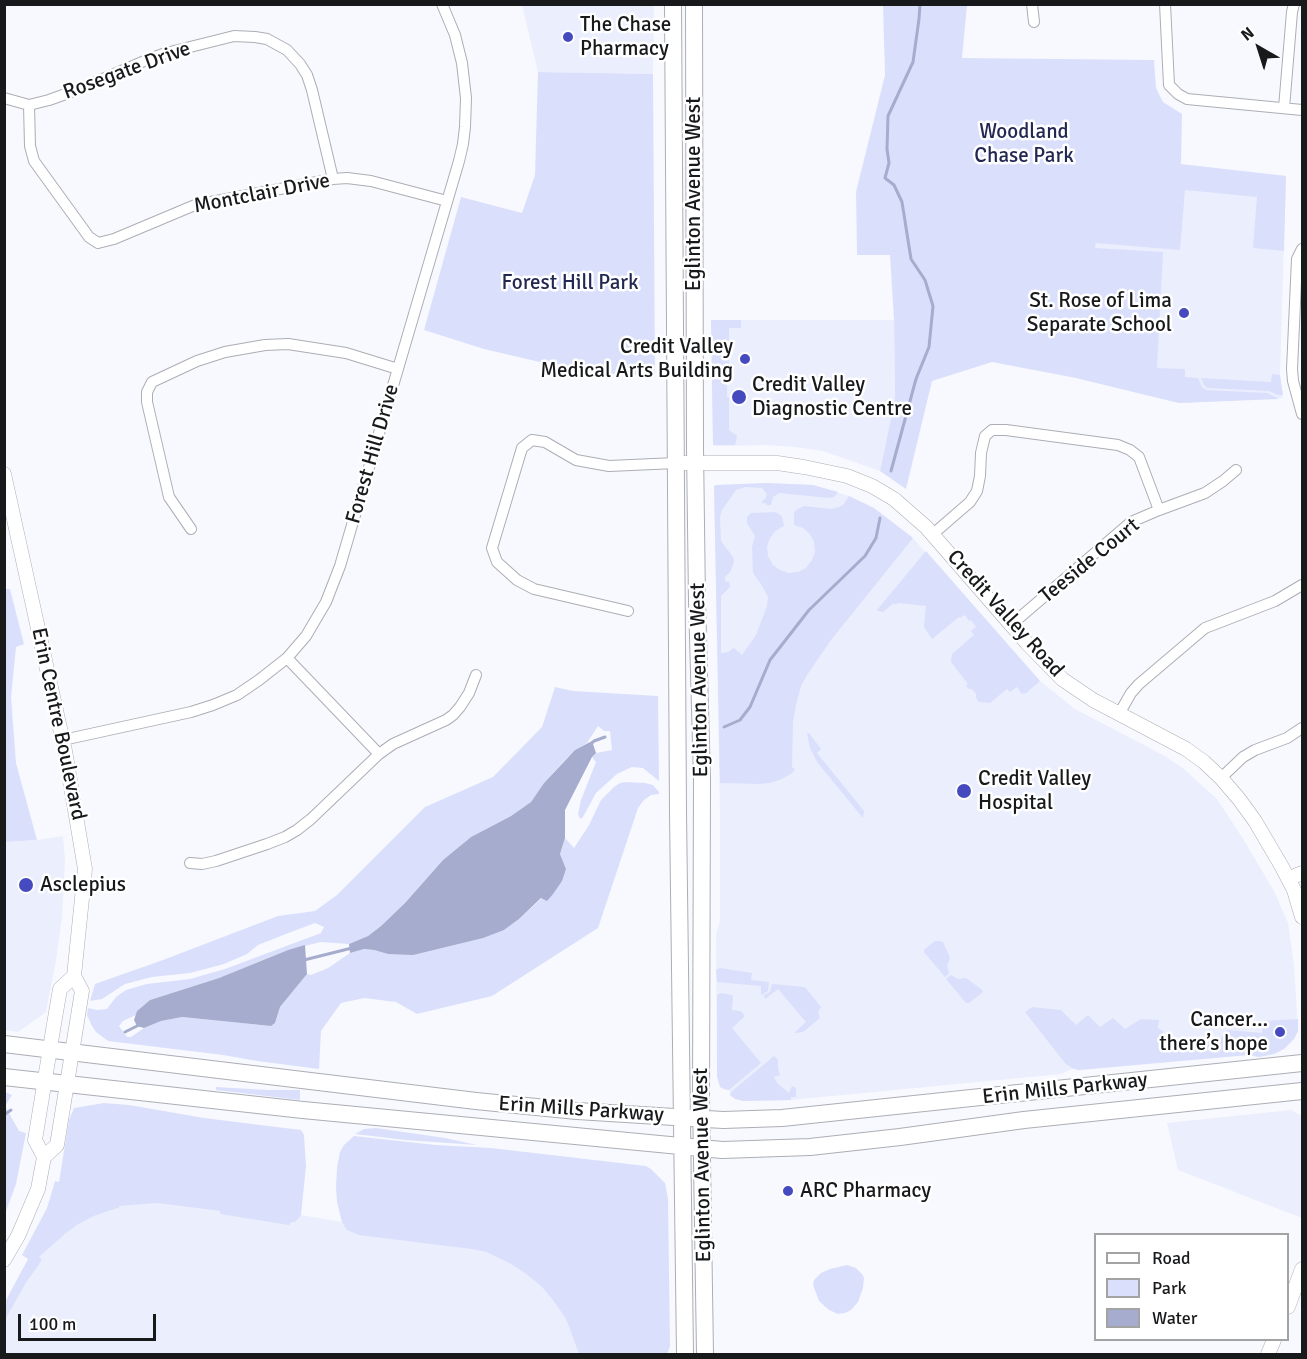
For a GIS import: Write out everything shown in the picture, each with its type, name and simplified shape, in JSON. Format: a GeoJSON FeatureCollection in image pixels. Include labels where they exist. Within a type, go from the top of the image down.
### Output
{"type":"FeatureCollection","features":[{"type":"Feature","properties":{"kind":"main road","name":"Eglinton Avenue West"},"geometry":{"type":"LineString","coordinates":[[673,4],[681,1117],[685,1354]]}},
{"type":"Feature","properties":{"kind":"main road","name":"Eglinton Avenue West"},"geometry":{"type":"LineString","coordinates":[[694,4],[697,601],[702,780],[701,1118],[705,1354]]}},
{"type":"Feature","properties":{"kind":"main road","name":"Erin Mills Parkway"},"geometry":{"type":"LineString","coordinates":[[4,1044],[476,1101],[577,1111],[723,1120],[782,1118],[1302,1063]]}},
{"type":"Feature","properties":{"kind":"main road","name":"Erin Mills Parkway"},"geometry":{"type":"LineString","coordinates":[[4,1077],[303,1110],[722,1150],[810,1147],[1024,1120],[1302,1091]]}},
{"type":"Feature","properties":{"kind":"street","name":"Forest Hill Drive"},"geometry":{"type":"LineString","coordinates":[[63,740],[191,712],[237,695],[287,658],[317,619],[334,585],[463,144],[466,98],[462,63],[455,35],[442,4]]}},
{"type":"Feature","properties":{"kind":"street"},"geometry":{"type":"LineString","coordinates":[[1032,4],[1034,22]]}},
{"type":"Feature","properties":{"kind":"street"},"geometry":{"type":"LineString","coordinates":[[1165,4],[1169,85],[1178,94],[1187,99],[1302,110]]}},
{"type":"Feature","properties":{"kind":"street"},"geometry":{"type":"LineString","coordinates":[[1284,108],[1294,4]]}},
{"type":"Feature","properties":{"kind":"street","name":"Rosegate Drive"},"geometry":{"type":"LineString","coordinates":[[29,105],[77,90],[148,58],[166,53],[234,36],[267,39],[287,50],[307,75],[333,179]]}},
{"type":"Feature","properties":{"kind":"street"},"geometry":{"type":"LineString","coordinates":[[4,98],[29,105]]}},
{"type":"Feature","properties":{"kind":"street","name":"Montclair Drive"},"geometry":{"type":"LineString","coordinates":[[29,105],[30,146],[34,161],[85,232],[98,243],[114,239],[201,203],[333,179],[371,181],[447,201]]}},
{"type":"Feature","properties":{"kind":"street"},"geometry":{"type":"LineString","coordinates":[[1302,249],[1298,259],[1293,381],[1302,414]]}},
{"type":"Feature","properties":{"kind":"street"},"geometry":{"type":"LineString","coordinates":[[190,529],[169,497],[147,402],[147,392],[152,382],[225,352],[265,345],[288,344],[346,353],[398,369]]}},
{"type":"Feature","properties":{"kind":"street"},"geometry":{"type":"LineString","coordinates":[[933,534],[970,502],[977,491],[985,436],[992,430],[1118,445],[1130,450],[1139,457],[1159,510]]}},
{"type":"Feature","properties":{"kind":"street"},"geometry":{"type":"LineString","coordinates":[[628,610],[534,589],[517,580],[497,562],[492,548],[522,448],[532,440],[545,442],[576,460],[609,466],[676,463]]}},
{"type":"Feature","properties":{"kind":"street","name":"Credit Valley Road"},"geometry":{"type":"LineString","coordinates":[[676,463],[777,463],[804,467],[847,476],[889,496],[908,510],[933,534],[1034,651],[1062,679],[1093,700],[1186,749],[1221,778],[1255,821],[1298,898],[1302,917]]}},
{"type":"Feature","properties":{"kind":"street","name":"Teeside Court"},"geometry":{"type":"LineString","coordinates":[[1011,625],[1131,522],[1204,493],[1236,470]]}},
{"type":"Feature","properties":{"kind":"street","name":"Erin Centre Boulevard"},"geometry":{"type":"LineString","coordinates":[[4,474],[8,502],[63,740],[85,869],[74,976],[82,991],[57,1145],[44,1157],[38,1189],[18,1236],[4,1260]]}},
{"type":"Feature","properties":{"kind":"street"},"geometry":{"type":"LineString","coordinates":[[1119,714],[1139,684],[1205,628],[1275,601],[1302,585]]}},
{"type":"Feature","properties":{"kind":"street"},"geometry":{"type":"LineString","coordinates":[[287,658],[379,754]]}},
{"type":"Feature","properties":{"kind":"street"},"geometry":{"type":"LineString","coordinates":[[190,863],[202,864],[216,861],[291,834],[311,819],[379,754],[393,744],[453,715],[469,693],[476,675]]}},
{"type":"Feature","properties":{"kind":"street"},"geometry":{"type":"LineString","coordinates":[[1221,778],[1243,757],[1287,738],[1302,728]]}},
{"type":"Feature","properties":{"kind":"street"},"geometry":{"type":"LineString","coordinates":[[1288,879],[1302,873]]}},
{"type":"Feature","properties":{"kind":"street","name":"Erin Centre Boulevard"},"geometry":{"type":"LineString","coordinates":[[44,1157],[35,1140],[50,1048],[60,988],[74,976]]}},
{"type":"Feature","properties":{"kind":"street"},"geometry":{"type":"LineString","coordinates":[[1289,1303],[1300,1284],[1302,1269]]}},
{"type":"Feature","properties":{"kind":"shaded area"},"geometry":{"type":"Polygon","coordinates":[[[522,5],[654,5],[653,74],[538,72],[522,5]]]}},
{"type":"Feature","properties":{"kind":"shaded area","name":"St. Rose of Lima Separate School"},"geometry":{"type":"Polygon","coordinates":[[[1108,158],[1286,176],[1280,375],[1283,398],[1179,403],[1076,378],[1108,158]]]}},
{"type":"Feature","properties":{"kind":"shaded area"},"geometry":{"type":"Polygon","coordinates":[[[711,320],[894,320],[895,399],[880,471],[823,451],[767,445],[713,445],[711,320]]]}},
{"type":"Feature","properties":{"kind":"shaded area","name":"Credit Valley Hospital"},"geometry":{"type":"Polygon","coordinates":[[[767,483],[813,485],[849,496],[874,508],[913,538],[1040,681],[1075,709],[1165,756],[1184,769],[1217,799],[1274,891],[1288,923],[1294,965],[1298,1031],[1284,1049],[1259,1057],[1248,1055],[1083,1070],[1072,1069],[1061,1074],[791,1100],[743,1101],[732,1097],[729,1090],[720,1087],[717,1076],[716,935],[720,921],[720,814],[714,486],[767,483]]]}},
{"type":"Feature","properties":{"kind":"shaded area"},"geometry":{"type":"Polygon","coordinates":[[[63,836],[65,860],[62,917],[46,1012],[18,1032],[5,1030],[5,842],[63,836]]]}},
{"type":"Feature","properties":{"kind":"shaded area"},"geometry":{"type":"Polygon","coordinates":[[[1291,1110],[1302,1116],[1302,1218],[1178,1170],[1167,1123],[1291,1110]]]}},
{"type":"Feature","properties":{"kind":"shaded area"},"geometry":{"type":"Polygon","coordinates":[[[142,1203],[220,1211],[220,1214],[290,1223],[295,1222],[301,1215],[486,1252],[511,1264],[541,1286],[566,1319],[579,1354],[5,1354],[5,1302],[39,1257],[77,1225],[94,1216],[118,1209],[119,1206],[142,1203]]]}},
{"type":"Feature","properties":{"kind":"green space","name":"Woodland Chase Park"},"geometry":{"type":"Polygon","coordinates":[[[883,5],[967,5],[962,58],[1154,60],[1156,88],[1163,102],[1182,114],[1181,164],[1286,176],[1284,251],[1253,248],[1257,197],[1185,190],[1180,250],[1096,243],[1095,248],[1163,252],[1157,368],[1185,369],[1185,377],[1198,378],[1206,390],[1267,393],[1279,399],[1179,403],[1076,378],[992,362],[932,381],[906,489],[880,471],[895,399],[890,255],[857,255],[856,192],[885,75],[883,5]]]}},
{"type":"Feature","properties":{"kind":"green space","name":"Forest Hill Park"},"geometry":{"type":"Polygon","coordinates":[[[538,72],[653,74],[655,375],[591,374],[484,349],[424,330],[461,197],[522,213],[535,175],[538,72]]]}},
{"type":"Feature","properties":{"kind":"green space"},"geometry":{"type":"Polygon","coordinates":[[[711,320],[741,320],[741,328],[729,328],[727,397],[729,398],[729,430],[737,436],[735,445],[713,445],[711,320]]]}},
{"type":"Feature","properties":{"kind":"green space"},"geometry":{"type":"Polygon","coordinates":[[[1272,374],[1280,375],[1283,395],[1269,391],[1207,388],[1201,378],[1271,382],[1272,374]]]}},
{"type":"Feature","properties":{"kind":"green space"},"geometry":{"type":"Polygon","coordinates":[[[767,483],[813,485],[838,492],[834,497],[829,498],[779,493],[773,497],[771,505],[767,505],[762,503],[767,494],[762,488],[745,487],[736,490],[722,510],[720,517],[721,541],[734,562],[725,577],[730,587],[721,596],[721,653],[734,648],[742,655],[756,635],[767,606],[768,597],[753,573],[752,547],[755,536],[747,523],[747,517],[751,513],[775,512],[782,516],[784,526],[775,531],[770,538],[767,547],[768,556],[773,565],[789,573],[806,568],[815,552],[810,534],[794,525],[795,511],[804,506],[832,509],[844,504],[849,496],[874,508],[913,538],[831,640],[801,686],[793,722],[792,767],[795,769],[792,773],[770,783],[720,783],[714,486],[767,483]]]}},
{"type":"Feature","properties":{"kind":"green space"},"geometry":{"type":"Polygon","coordinates":[[[926,551],[1040,681],[1026,693],[1022,694],[1017,687],[1010,692],[1007,689],[990,703],[979,702],[972,689],[966,686],[968,684],[951,662],[952,654],[974,635],[971,631],[976,627],[965,615],[959,617],[932,639],[924,627],[926,606],[898,603],[896,605],[894,603],[883,612],[877,610],[926,551]]]}},
{"type":"Feature","properties":{"kind":"green space"},"geometry":{"type":"Polygon","coordinates":[[[5,589],[10,589],[24,644],[16,647],[11,697],[16,763],[37,840],[5,842],[5,589]]]}},
{"type":"Feature","properties":{"kind":"green space"},"geometry":{"type":"Polygon","coordinates":[[[555,687],[573,691],[658,696],[659,781],[643,768],[632,767],[617,774],[596,793],[580,819],[578,814],[581,800],[596,762],[592,757],[596,753],[612,750],[610,731],[604,731],[598,726],[587,743],[575,750],[562,763],[531,802],[511,816],[471,837],[443,860],[405,903],[368,936],[349,944],[321,942],[288,950],[219,978],[150,1000],[138,1010],[136,1015],[123,1021],[119,1026],[127,1037],[131,1037],[144,1028],[161,1021],[182,1017],[271,1026],[275,1023],[280,1007],[307,974],[311,975],[328,968],[350,953],[364,949],[388,954],[504,930],[542,898],[566,870],[560,854],[565,838],[574,848],[601,800],[614,787],[626,782],[653,785],[659,794],[651,795],[638,808],[598,928],[492,996],[417,1014],[396,1002],[364,998],[341,1003],[321,1031],[319,1069],[108,1041],[96,1032],[87,1015],[88,1008],[107,1009],[116,997],[126,990],[147,984],[190,979],[225,969],[321,933],[324,927],[315,923],[258,945],[247,954],[224,964],[190,973],[152,977],[125,984],[102,999],[90,1001],[95,984],[278,916],[315,911],[337,895],[425,807],[493,777],[542,727],[555,687]]]}},
{"type":"Feature","properties":{"kind":"green space"},"geometry":{"type":"Polygon","coordinates":[[[807,733],[821,749],[817,753],[864,811],[863,818],[817,762],[810,748],[807,733]]]}},
{"type":"Feature","properties":{"kind":"green space"},"geometry":{"type":"Polygon","coordinates":[[[935,941],[943,942],[950,958],[947,966],[949,973],[945,977],[924,952],[935,941]]]}},
{"type":"Feature","properties":{"kind":"green space"},"geometry":{"type":"Polygon","coordinates":[[[720,968],[752,973],[751,980],[769,982],[768,991],[761,995],[761,986],[717,982],[716,970],[720,968]]]}},
{"type":"Feature","properties":{"kind":"green space"},"geometry":{"type":"Polygon","coordinates":[[[951,975],[958,979],[966,978],[983,992],[966,1003],[946,979],[951,975]]]}},
{"type":"Feature","properties":{"kind":"green space"},"geometry":{"type":"Polygon","coordinates":[[[772,984],[805,987],[821,1007],[818,1012],[820,1018],[803,1032],[796,1033],[806,1022],[778,989],[765,999],[764,995],[770,992],[772,984]]]}},
{"type":"Feature","properties":{"kind":"green space"},"geometry":{"type":"Polygon","coordinates":[[[721,993],[732,995],[732,1010],[741,1011],[745,1016],[732,1028],[761,1063],[729,1090],[720,1087],[717,1076],[717,995],[721,993]]]}},
{"type":"Feature","properties":{"kind":"green space"},"geometry":{"type":"Polygon","coordinates":[[[1032,1007],[1061,1010],[1076,1025],[1088,1015],[1100,1027],[1113,1018],[1125,1029],[1141,1019],[1159,1020],[1158,1028],[1163,1031],[1162,1047],[1198,1050],[1212,1038],[1221,1038],[1227,1030],[1262,1033],[1263,1021],[1298,1019],[1298,1031],[1284,1049],[1259,1057],[1248,1055],[1078,1070],[1065,1063],[1025,1012],[1032,1007]]]}},
{"type":"Feature","properties":{"kind":"green space"},"geometry":{"type":"Polygon","coordinates":[[[774,1056],[778,1060],[780,1075],[774,1077],[777,1083],[789,1093],[792,1086],[796,1088],[796,1097],[791,1097],[791,1100],[743,1101],[730,1095],[731,1092],[774,1056]]]}},
{"type":"Feature","properties":{"kind":"green space"},"geometry":{"type":"Polygon","coordinates":[[[216,1087],[300,1090],[300,1100],[216,1090],[216,1087]]]}},
{"type":"Feature","properties":{"kind":"green space"},"geometry":{"type":"Polygon","coordinates":[[[5,1092],[12,1095],[5,1106],[5,1092]]]}},
{"type":"Feature","properties":{"kind":"green space"},"geometry":{"type":"Polygon","coordinates":[[[104,1103],[301,1130],[304,1135],[306,1166],[301,1215],[289,1225],[220,1214],[220,1211],[156,1203],[119,1206],[119,1208],[94,1216],[77,1225],[39,1257],[42,1260],[25,1284],[5,1320],[5,1302],[28,1259],[22,1255],[47,1208],[55,1181],[59,1182],[69,1120],[74,1108],[104,1103]]]}},
{"type":"Feature","properties":{"kind":"green space"},"geometry":{"type":"Polygon","coordinates":[[[5,1106],[19,1131],[26,1133],[16,1184],[5,1214],[5,1106]]]}},
{"type":"Feature","properties":{"kind":"green space"},"geometry":{"type":"Polygon","coordinates":[[[376,1128],[477,1145],[355,1134],[364,1129],[376,1128]]]}},
{"type":"Feature","properties":{"kind":"green space"},"geometry":{"type":"Polygon","coordinates":[[[354,1136],[436,1145],[491,1148],[646,1166],[651,1169],[665,1183],[668,1199],[670,1346],[668,1352],[666,1354],[579,1354],[566,1319],[552,1299],[541,1286],[511,1264],[486,1252],[359,1235],[347,1230],[342,1222],[337,1202],[337,1168],[340,1152],[354,1136]]]}},
{"type":"Feature","properties":{"kind":"green space"},"geometry":{"type":"Polygon","coordinates":[[[847,1265],[856,1268],[862,1274],[863,1288],[858,1302],[851,1310],[838,1314],[819,1301],[813,1285],[814,1280],[821,1273],[847,1265]]]}},
{"type":"Feature","properties":{"kind":"water"},"geometry":{"type":"Polygon","coordinates":[[[592,741],[596,753],[565,810],[565,838],[560,854],[566,869],[562,881],[547,901],[541,898],[504,930],[483,938],[413,955],[388,954],[364,949],[350,953],[349,944],[368,936],[381,926],[443,860],[471,837],[511,816],[531,802],[544,783],[575,750],[592,741]]]}},
{"type":"Feature","properties":{"kind":"water"},"geometry":{"type":"Polygon","coordinates":[[[305,945],[307,974],[280,1007],[275,1023],[271,1026],[182,1017],[161,1021],[144,1028],[137,1026],[134,1020],[137,1011],[150,1000],[219,978],[305,945]]]}},
{"type":"Feature","properties":{"kind":"waterway"},"geometry":{"type":"LineString","coordinates":[[891,471],[916,379],[929,347],[933,306],[925,280],[911,259],[902,202],[894,185],[885,178],[889,163],[888,116],[913,62],[920,4]]}},
{"type":"Feature","properties":{"kind":"waterway"},"geometry":{"type":"LineString","coordinates":[[724,727],[740,720],[750,707],[770,660],[809,610],[865,556],[876,538],[880,518]]}},
{"type":"Feature","properties":{"kind":"waterway"},"geometry":{"type":"LineString","coordinates":[[590,745],[605,737]]}},
{"type":"Feature","properties":{"kind":"waterway"},"geometry":{"type":"LineString","coordinates":[[304,960],[352,948]]}},
{"type":"Feature","properties":{"kind":"waterway"},"geometry":{"type":"LineString","coordinates":[[125,1032],[139,1025]]}},
{"type":"Feature","properties":{"kind":"waterway"},"geometry":{"type":"LineString","coordinates":[[4,1115],[11,1110]]}},
{"type":"Feature","properties":{"kind":"place","name":"The Chase Pharmacy"},"geometry":{"type":"Point","coordinates":[568,37]}},
{"type":"Feature","properties":{"kind":"place","name":"St. Rose of Lima Separate School"},"geometry":{"type":"Point","coordinates":[1184,313]}},
{"type":"Feature","properties":{"kind":"place","name":"Credit Valley Medical Arts Building"},"geometry":{"type":"Point","coordinates":[745,359]}},
{"type":"Feature","properties":{"kind":"place","name":"Credit Valley Diagnostic Centre"},"geometry":{"type":"Point","coordinates":[739,397]}},
{"type":"Feature","properties":{"kind":"place","name":"Credit Valley Hospital"},"geometry":{"type":"Point","coordinates":[964,791]}},
{"type":"Feature","properties":{"kind":"place","name":"Asclepius"},"geometry":{"type":"Point","coordinates":[26,885]}},
{"type":"Feature","properties":{"kind":"place","name":"Cancer… there’s hope"},"geometry":{"type":"Point","coordinates":[1280,1032]}},
{"type":"Feature","properties":{"kind":"place","name":"ARC Pharmacy"},"geometry":{"type":"Point","coordinates":[788,1191]}}]}
